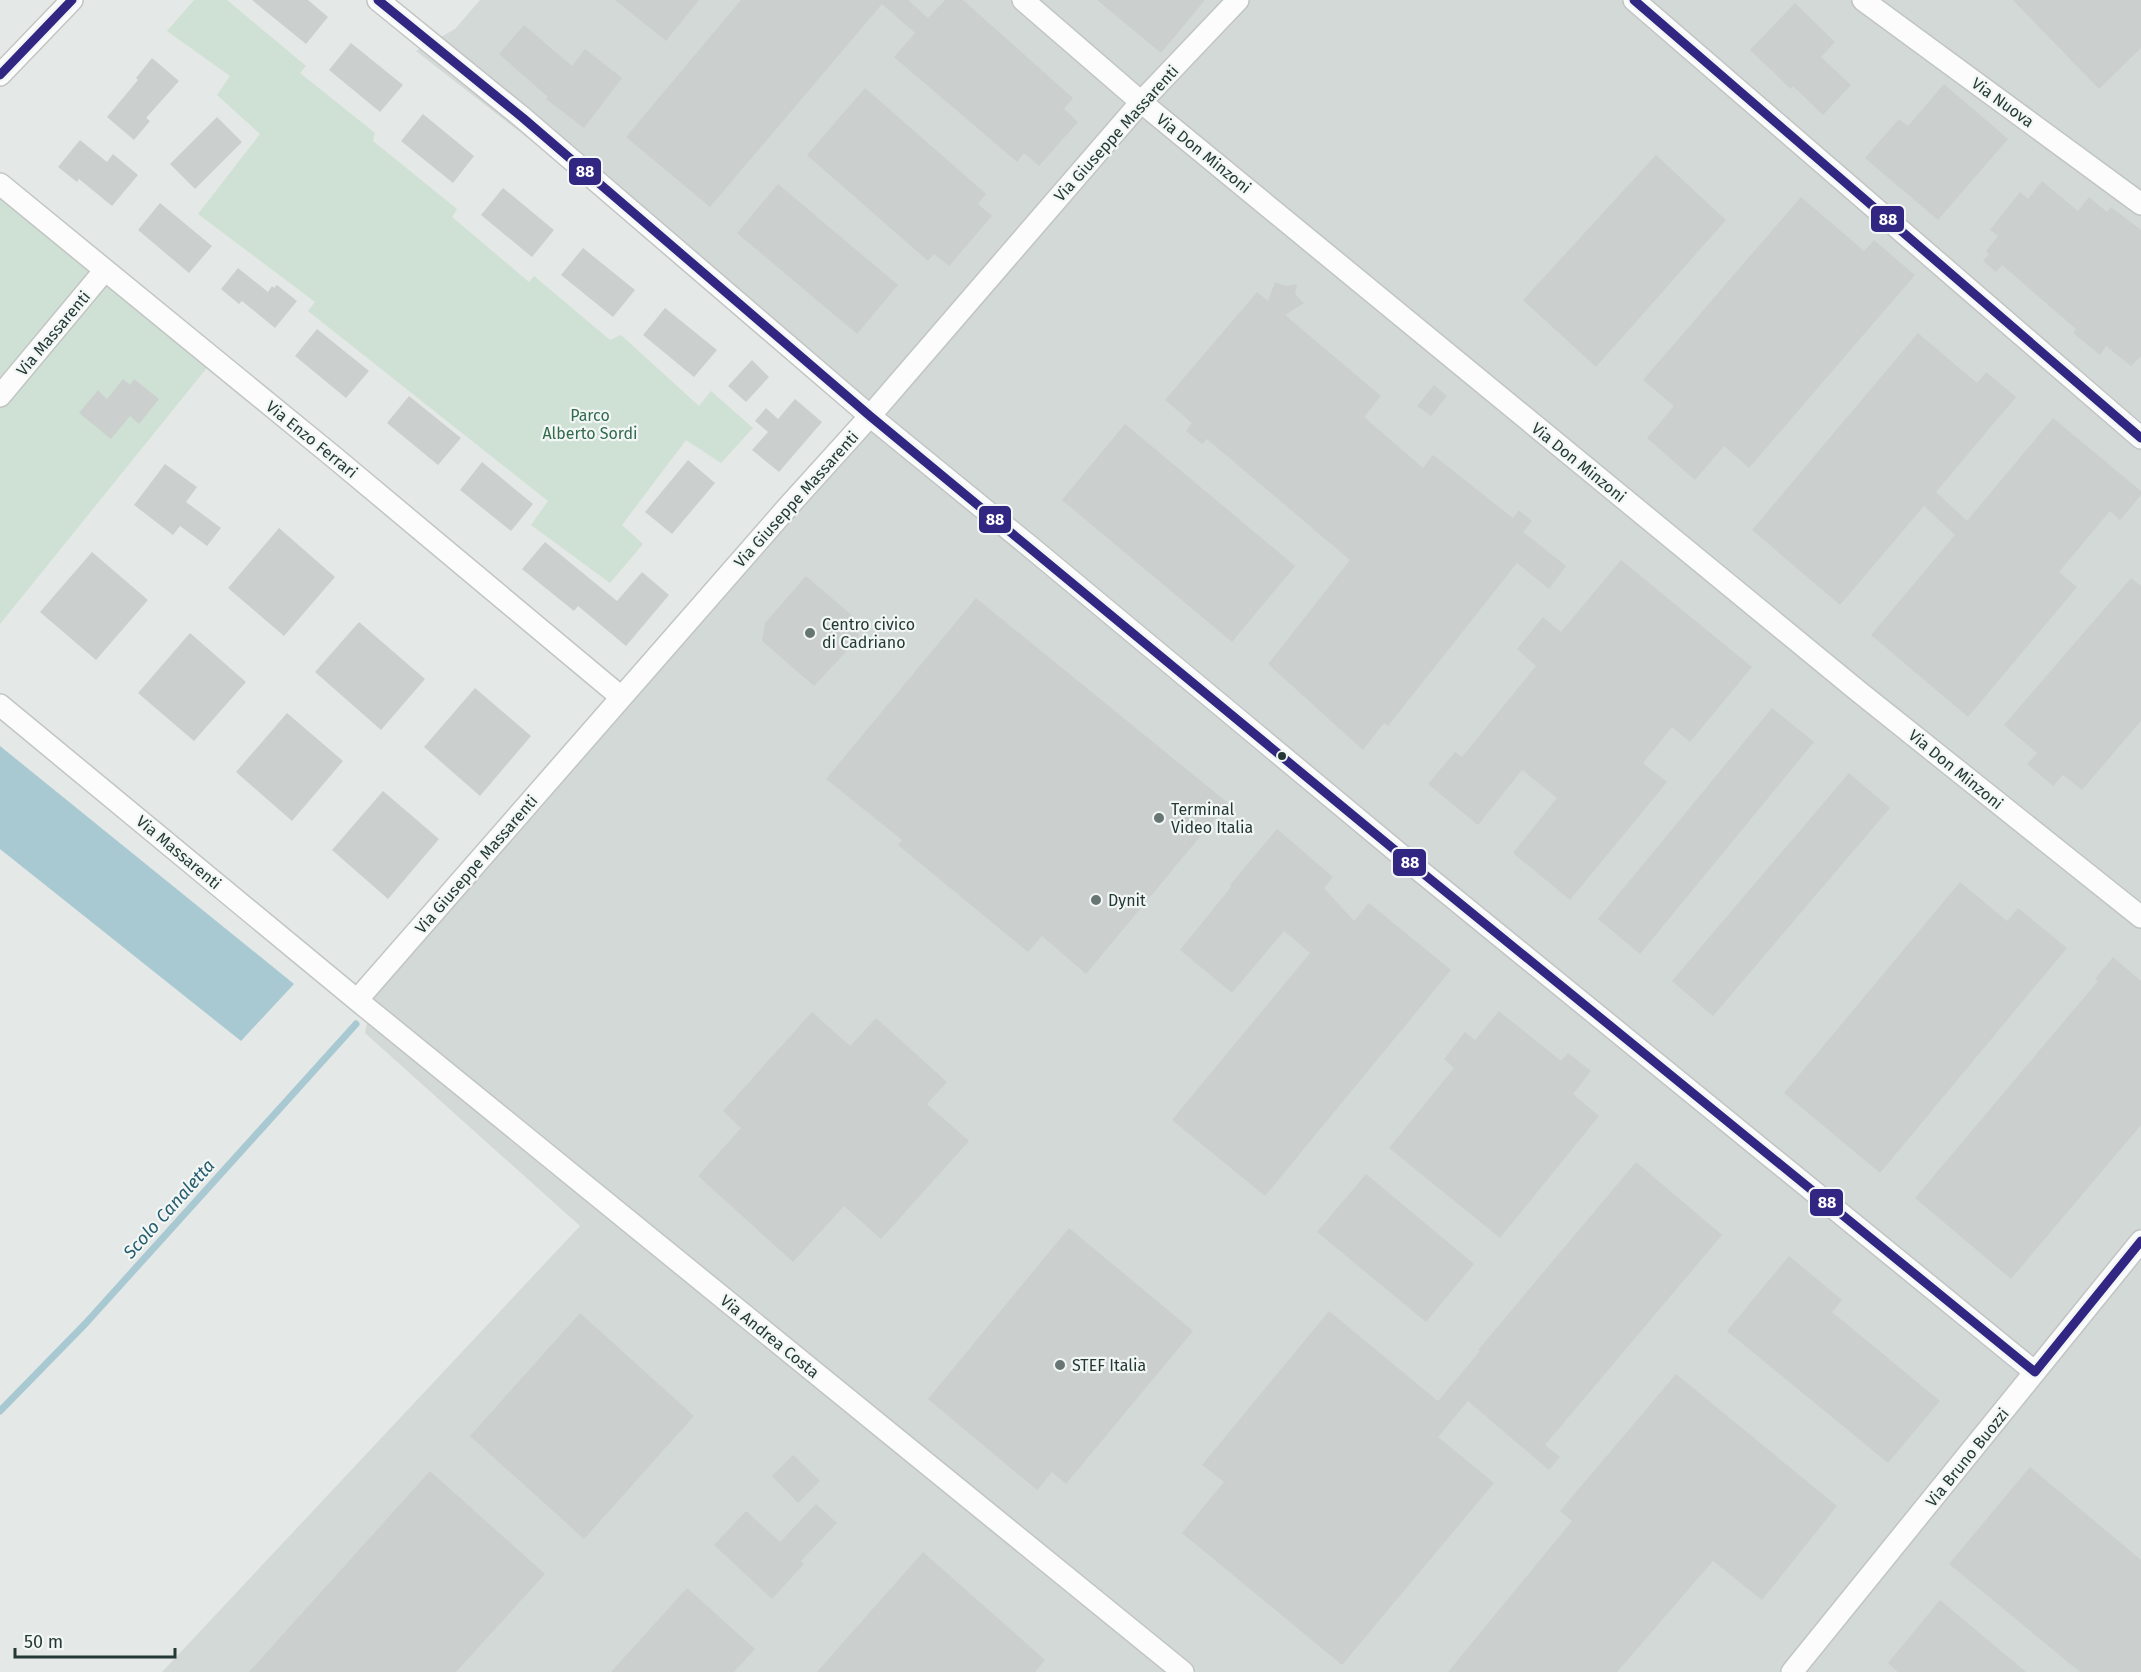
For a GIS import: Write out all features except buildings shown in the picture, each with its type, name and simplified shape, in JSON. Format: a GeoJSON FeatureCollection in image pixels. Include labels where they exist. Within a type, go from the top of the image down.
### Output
{"type":"FeatureCollection","features":[{"type":"Feature","properties":{"kind":"street"},"geometry":{"type":"LineString","coordinates":[[0,75],[72,0]]}},
{"type":"Feature","properties":{"kind":"street"},"geometry":{"type":"LineString","coordinates":[[378,0],[523,118],[870,416],[1427,877],[2035,1372]]}},
{"type":"Feature","properties":{"kind":"street","name":"Via Don Minzoni"},"geometry":{"type":"LineString","coordinates":[[1023,0],[1141,102],[1849,683],[2141,917]]}},
{"type":"Feature","properties":{"kind":"street","name":"Via Giuseppe Massarenti"},"geometry":{"type":"LineString","coordinates":[[357,1000],[870,416],[1141,102],[1238,0]]}},
{"type":"Feature","properties":{"kind":"street"},"geometry":{"type":"LineString","coordinates":[[1634,0],[2141,438]]}},
{"type":"Feature","properties":{"kind":"street","name":"Via Nuova"},"geometry":{"type":"LineString","coordinates":[[1863,0],[2141,204]]}},
{"type":"Feature","properties":{"kind":"street","name":"Via Enzo Ferrari"},"geometry":{"type":"LineString","coordinates":[[0,184],[334,458],[621,698]]}},
{"type":"Feature","properties":{"kind":"street","name":"Via Massarenti"},"geometry":{"type":"LineString","coordinates":[[0,396],[105,270]]}},
{"type":"Feature","properties":{"kind":"street","name":"Via Massarenti"},"geometry":{"type":"LineString","coordinates":[[0,705],[357,1000]]}},
{"type":"Feature","properties":{"kind":"street","name":"Via Andrea Costa"},"geometry":{"type":"LineString","coordinates":[[357,1000],[1183,1672]]}},
{"type":"Feature","properties":{"kind":"street","name":"Via Bruno Buozzi"},"geometry":{"type":"LineString","coordinates":[[1792,1672],[2141,1241]]}},
{"type":"Feature","properties":{"kind":"shaded area"},"geometry":{"type":"Polygon","coordinates":[[[480,0],[2141,0],[2141,1672],[162,1672],[580,1226],[365,1033],[377,975],[875,409],[416,51],[455,29],[480,0]]]}},
{"type":"Feature","properties":{"kind":"green space","name":"Parco Alberto Sordi"},"geometry":{"type":"Polygon","coordinates":[[[194,0],[227,0],[306,66],[300,73],[375,133],[373,141],[457,209],[452,217],[529,282],[534,276],[610,340],[621,335],[699,406],[711,391],[753,428],[721,463],[686,440],[622,525],[643,544],[610,583],[531,525],[548,501],[308,311],[315,302],[198,214],[260,134],[217,95],[230,76],[167,31],[194,0]]]}},
{"type":"Feature","properties":{"kind":"green space"},"geometry":{"type":"Polygon","coordinates":[[[0,172],[214,359],[0,624],[0,172]]]}},
{"type":"Feature","properties":{"kind":"water"},"geometry":{"type":"Polygon","coordinates":[[[0,746],[294,984],[241,1041],[0,849],[0,746]]]}},
{"type":"Feature","properties":{"kind":"waterway","name":"Scolo Canaletta"},"geometry":{"type":"LineString","coordinates":[[0,1411],[86,1323],[356,1024]]}},
{"type":"Feature","properties":{"kind":"transit line","name":"88"},"geometry":{"type":"LineString","coordinates":[[0,75],[72,0]]}},
{"type":"Feature","properties":{"kind":"transit line","name":"88"},"geometry":{"type":"LineString","coordinates":[[378,0],[523,118],[870,416],[1419,870],[2035,1372]]}},
{"type":"Feature","properties":{"kind":"transit line","name":"88"},"geometry":{"type":"LineString","coordinates":[[1634,0],[2141,438]]}},
{"type":"Feature","properties":{"kind":"transit line","name":"88"},"geometry":{"type":"LineString","coordinates":[[2035,1372],[2141,1241]]}},
{"type":"Feature","properties":{"kind":"place","name":"Centro civico di Cadriano"},"geometry":{"type":"Point","coordinates":[810,633]}},
{"type":"Feature","properties":{"kind":"place","name":"Terminal Video Italia"},"geometry":{"type":"Point","coordinates":[1159,818]}},
{"type":"Feature","properties":{"kind":"place","name":"Dynit"},"geometry":{"type":"Point","coordinates":[1096,900]}},
{"type":"Feature","properties":{"kind":"place","name":"STEF Italia"},"geometry":{"type":"Point","coordinates":[1060,1365]}}]}
